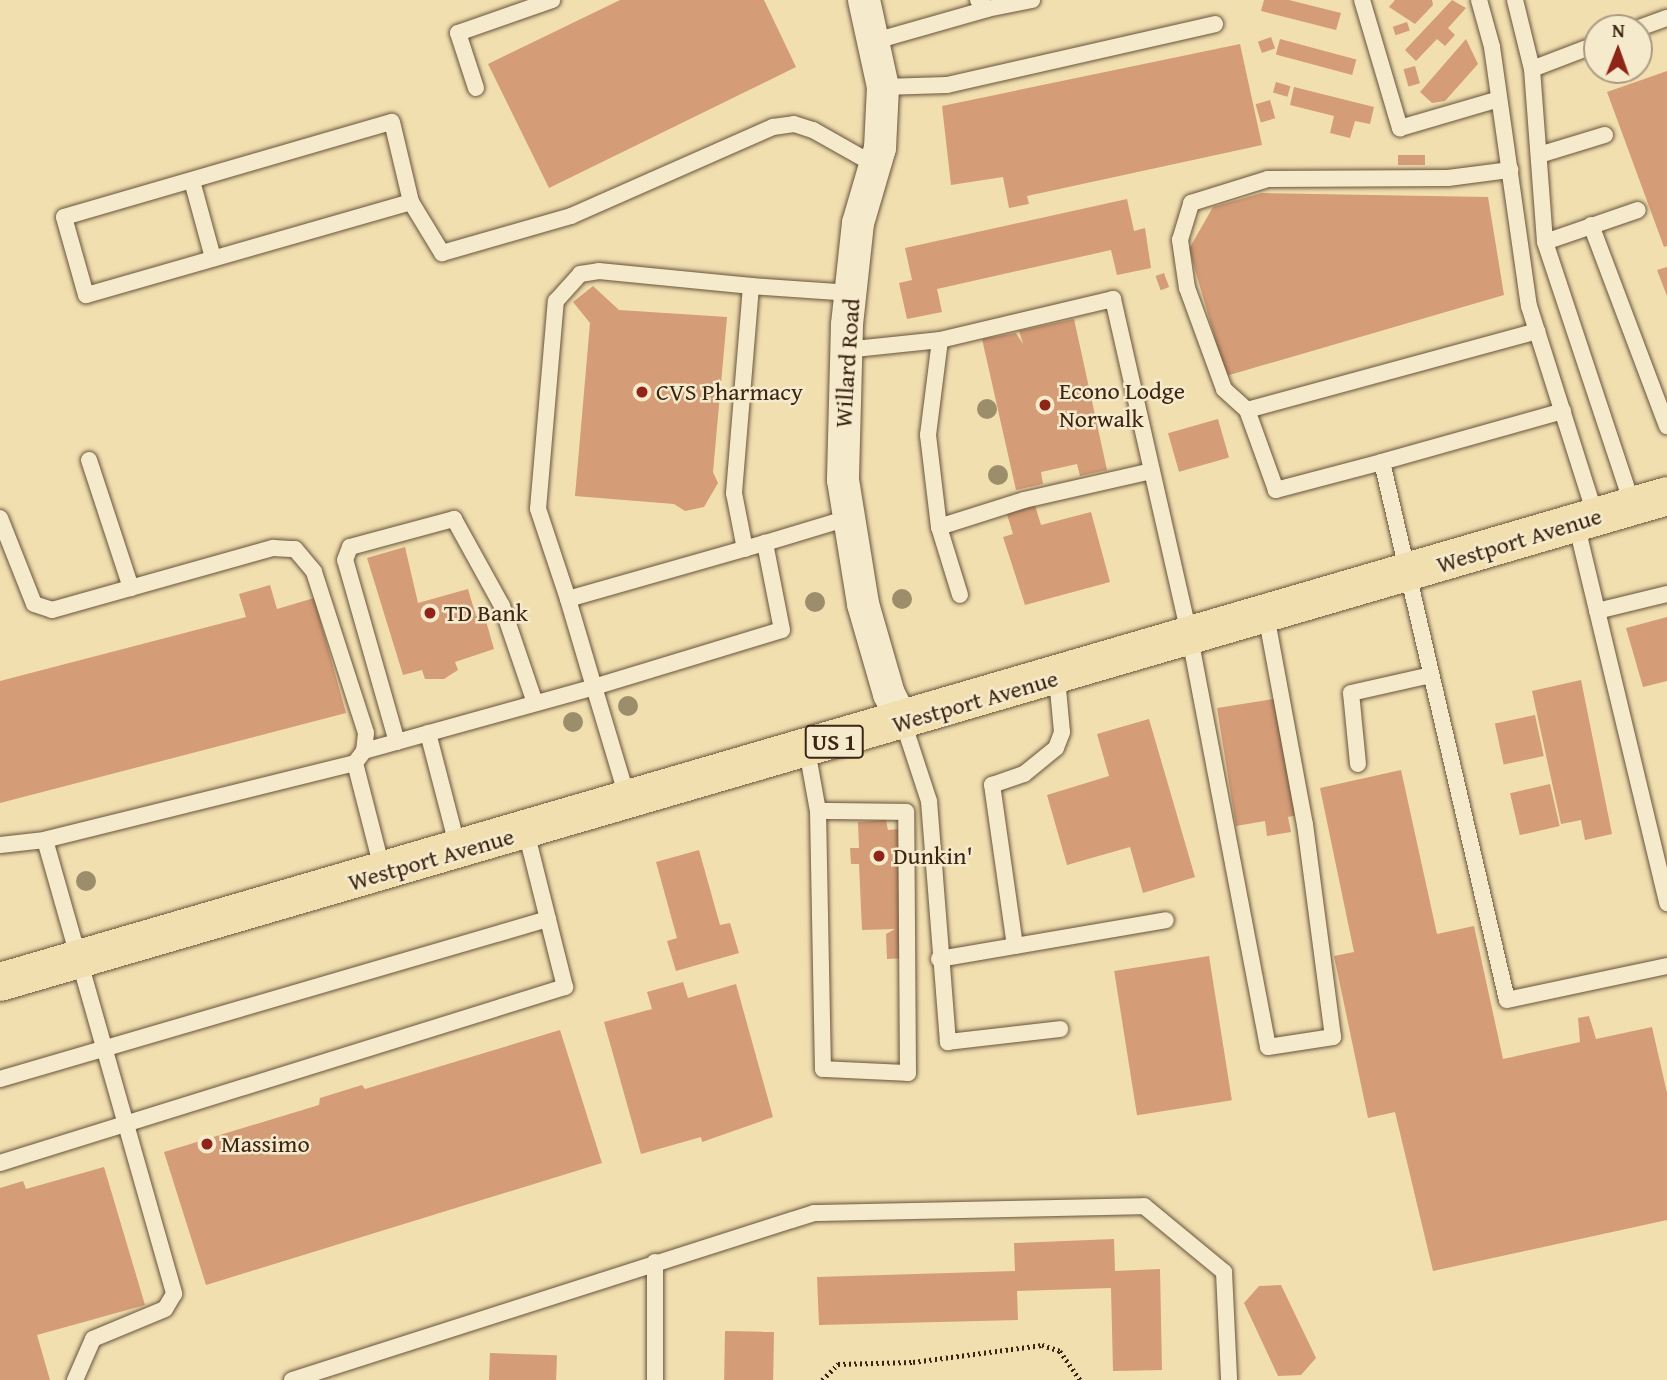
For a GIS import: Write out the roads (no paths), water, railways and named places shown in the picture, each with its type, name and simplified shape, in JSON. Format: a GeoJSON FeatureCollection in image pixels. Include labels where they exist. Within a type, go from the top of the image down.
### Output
{"type":"FeatureCollection","features":[{"type":"Feature","properties":{"kind":"main road","name":"Westport Avenue"},"geometry":{"type":"LineString","coordinates":[[0,982],[1057,678],[1650,501]]}},
{"type":"Feature","properties":{"kind":"street","name":"Willard Road"},"geometry":{"type":"LineString","coordinates":[[864,0],[883,87],[875,165],[858,223],[845,350],[841,430],[848,519],[879,664],[903,722]]}},
{"type":"Feature","properties":{"kind":"lane"},"geometry":{"type":"LineString","coordinates":[[476,88],[458,33],[552,0]]}},
{"type":"Feature","properties":{"kind":"lane"},"geometry":{"type":"LineString","coordinates":[[875,41],[983,5],[1032,0]]}},
{"type":"Feature","properties":{"kind":"lane"},"geometry":{"type":"LineString","coordinates":[[1362,0],[1400,128],[1499,99]]}},
{"type":"Feature","properties":{"kind":"lane"},"geometry":{"type":"LineString","coordinates":[[1479,0],[1499,99],[1537,331],[1563,411],[1586,520],[1597,611],[1666,896]]}},
{"type":"Feature","properties":{"kind":"lane"},"geometry":{"type":"LineString","coordinates":[[1515,0],[1532,69],[1545,242],[1650,501]]}},
{"type":"Feature","properties":{"kind":"lane"},"geometry":{"type":"LineString","coordinates":[[883,87],[947,85],[1215,24]]}},
{"type":"Feature","properties":{"kind":"lane"},"geometry":{"type":"LineString","coordinates":[[1532,69],[1583,49]]}},
{"type":"Feature","properties":{"kind":"lane"},"geometry":{"type":"LineString","coordinates":[[411,202],[86,295],[64,217],[392,122],[411,202],[442,253],[571,216],[773,127],[794,124],[813,130],[875,165]]}},
{"type":"Feature","properties":{"kind":"lane"},"geometry":{"type":"LineString","coordinates":[[1539,155],[1605,135]]}},
{"type":"Feature","properties":{"kind":"lane"},"geometry":{"type":"LineString","coordinates":[[1510,170],[1448,178],[1268,179],[1191,203],[1180,240],[1187,288],[1224,389],[1248,410],[1276,490],[1563,411]]}},
{"type":"Feature","properties":{"kind":"lane"},"geometry":{"type":"LineString","coordinates":[[192,181],[213,258]]}},
{"type":"Feature","properties":{"kind":"lane"},"geometry":{"type":"LineString","coordinates":[[1545,242],[1638,210]]}},
{"type":"Feature","properties":{"kind":"lane"},"geometry":{"type":"LineString","coordinates":[[1591,225],[1667,426]]}},
{"type":"Feature","properties":{"kind":"lane"},"geometry":{"type":"LineString","coordinates":[[629,802],[538,509],[556,301],[580,274],[599,271],[850,293]]}},
{"type":"Feature","properties":{"kind":"lane"},"geometry":{"type":"LineString","coordinates":[[745,549],[734,493],[751,286]]}},
{"type":"Feature","properties":{"kind":"lane"},"geometry":{"type":"LineString","coordinates":[[845,350],[940,340],[1113,299],[1190,638],[1268,1047],[1333,1037],[1306,825],[1266,615]]}},
{"type":"Feature","properties":{"kind":"lane"},"geometry":{"type":"LineString","coordinates":[[1248,410],[1537,331]]}},
{"type":"Feature","properties":{"kind":"lane"},"geometry":{"type":"LineString","coordinates":[[940,340],[928,435],[939,527],[960,595]]}},
{"type":"Feature","properties":{"kind":"lane"},"geometry":{"type":"LineString","coordinates":[[89,460],[131,588]]}},
{"type":"Feature","properties":{"kind":"lane"},"geometry":{"type":"LineString","coordinates":[[1382,462],[1412,572],[1431,675],[1507,1000],[1667,966]]}},
{"type":"Feature","properties":{"kind":"lane"},"geometry":{"type":"LineString","coordinates":[[939,527],[1024,500],[1152,471]]}},
{"type":"Feature","properties":{"kind":"lane"},"geometry":{"type":"LineString","coordinates":[[0,518],[34,604],[52,610],[274,548],[295,550],[314,572],[366,733],[360,757],[383,873]]}},
{"type":"Feature","properties":{"kind":"lane"},"geometry":{"type":"LineString","coordinates":[[397,742],[345,560],[350,547],[454,519],[502,606],[536,703]]}},
{"type":"Feature","properties":{"kind":"lane"},"geometry":{"type":"LineString","coordinates":[[568,599],[848,519]]}},
{"type":"Feature","properties":{"kind":"lane"},"geometry":{"type":"LineString","coordinates":[[0,845],[45,840],[360,757],[397,742],[594,687],[782,630],[765,543]]}},
{"type":"Feature","properties":{"kind":"lane"},"geometry":{"type":"LineString","coordinates":[[1597,611],[1667,594]]}},
{"type":"Feature","properties":{"kind":"lane"},"geometry":{"type":"LineString","coordinates":[[1359,764],[1351,693],[1431,675]]}},
{"type":"Feature","properties":{"kind":"lane"},"geometry":{"type":"LineString","coordinates":[[1015,946],[992,785],[1024,774],[1056,748],[1062,732],[1057,678]]}},
{"type":"Feature","properties":{"kind":"lane"},"geometry":{"type":"LineString","coordinates":[[903,722],[929,801],[939,959],[948,1042],[1060,1029]]}},
{"type":"Feature","properties":{"kind":"lane"},"geometry":{"type":"LineString","coordinates":[[428,733],[459,851]]}},
{"type":"Feature","properties":{"kind":"lane"},"geometry":{"type":"LineString","coordinates":[[807,750],[818,811],[823,1069],[908,1073],[906,812],[818,811]]}},
{"type":"Feature","properties":{"kind":"lane"},"geometry":{"type":"LineString","coordinates":[[0,1163],[127,1127],[565,988],[526,832]]}},
{"type":"Feature","properties":{"kind":"lane"},"geometry":{"type":"LineString","coordinates":[[45,840],[174,1294],[165,1308],[93,1339],[75,1380]]}},
{"type":"Feature","properties":{"kind":"lane"},"geometry":{"type":"LineString","coordinates":[[0,1079],[548,919]]}},
{"type":"Feature","properties":{"kind":"lane"},"geometry":{"type":"LineString","coordinates":[[939,959],[1166,920]]}},
{"type":"Feature","properties":{"kind":"lane"},"geometry":{"type":"LineString","coordinates":[[292,1380],[814,1213],[1144,1206],[1224,1272],[1229,1380]]}},
{"type":"Feature","properties":{"kind":"lane"},"geometry":{"type":"LineString","coordinates":[[655,1262],[655,1380]]}},
{"type":"Feature","properties":{"kind":"place","name":"CVS Pharmacy"},"geometry":{"type":"Point","coordinates":[642,392]}},
{"type":"Feature","properties":{"kind":"place","name":"Econo Lodge Norwalk"},"geometry":{"type":"Point","coordinates":[1045,405]}},
{"type":"Feature","properties":{"kind":"place","name":"TD Bank"},"geometry":{"type":"Point","coordinates":[430,613]}},
{"type":"Feature","properties":{"kind":"place","name":"Dunkin'"},"geometry":{"type":"Point","coordinates":[879,856]}},
{"type":"Feature","properties":{"kind":"place","name":"Massimo"},"geometry":{"type":"Point","coordinates":[207,1144]}}]}
